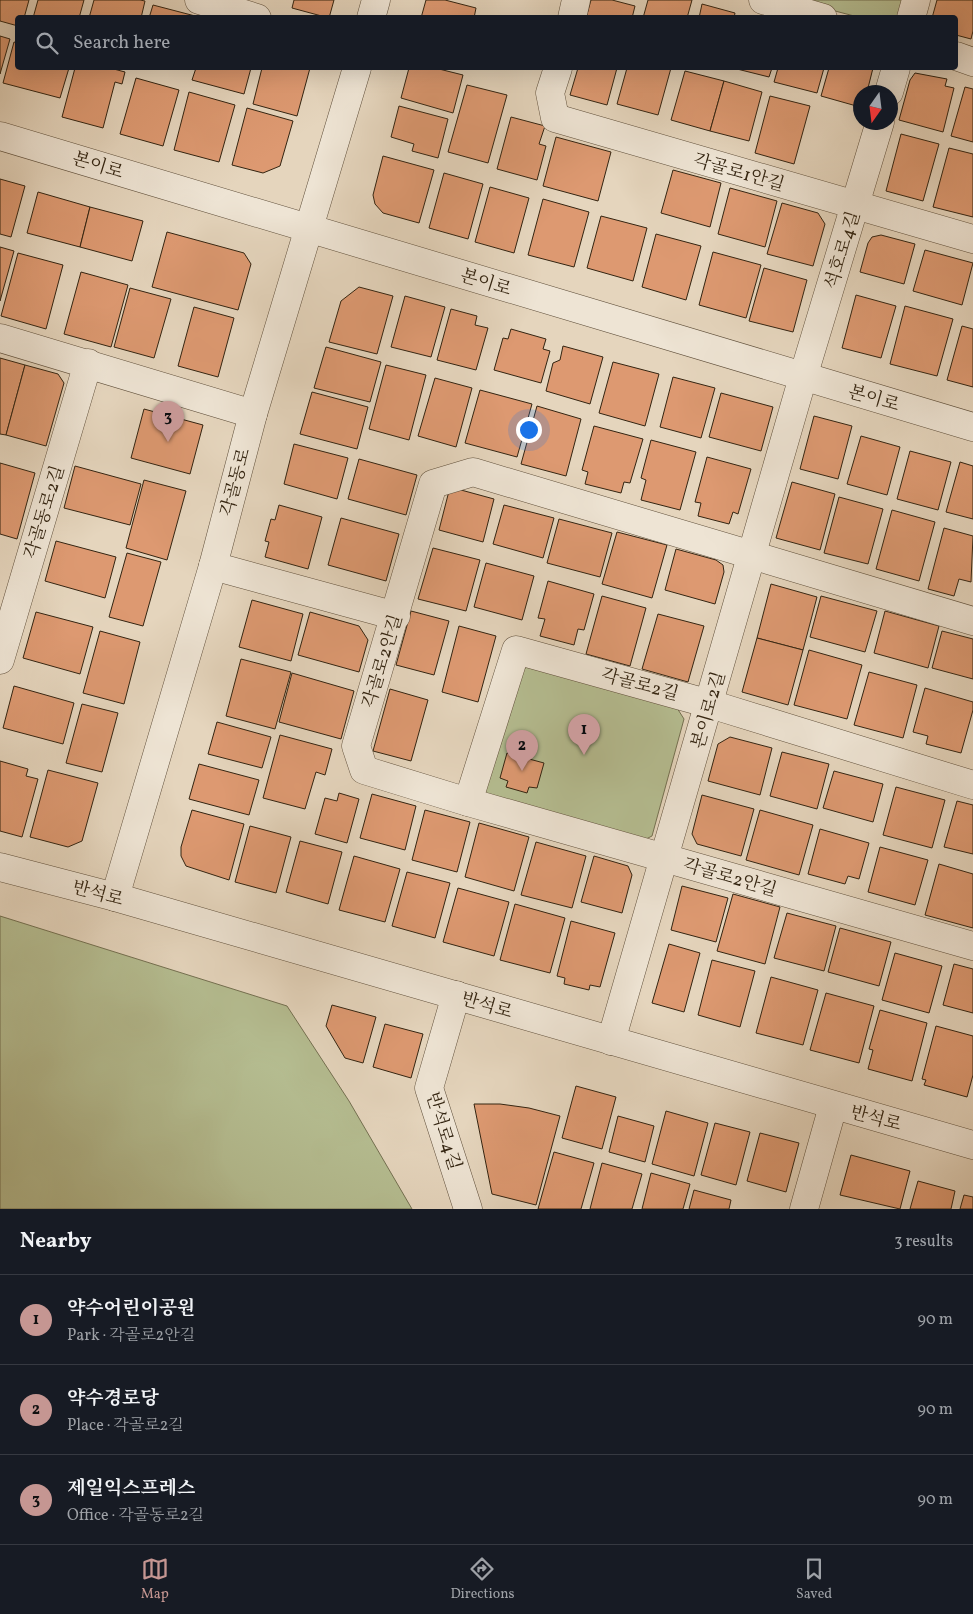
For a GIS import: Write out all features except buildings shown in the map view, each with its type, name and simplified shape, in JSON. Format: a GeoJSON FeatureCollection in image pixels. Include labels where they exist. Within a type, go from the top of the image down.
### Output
{"type":"FeatureCollection","features":[{"type":"Feature","properties":{"kind":"street"},"geometry":{"type":"LineString","coordinates":[[199,0],[247,15]]}},
{"type":"Feature","properties":{"kind":"street"},"geometry":{"type":"LineString","coordinates":[[372,15],[376,0]]}},
{"type":"Feature","properties":{"kind":"street"},"geometry":{"type":"LineString","coordinates":[[573,15],[576,0]]}},
{"type":"Feature","properties":{"kind":"street"},"geometry":{"type":"LineString","coordinates":[[763,0],[813,15]]}},
{"type":"Feature","properties":{"kind":"street"},"geometry":{"type":"LineString","coordinates":[[912,15],[916,0]]}},
{"type":"Feature","properties":{"kind":"street"},"geometry":{"type":"LineString","coordinates":[[958,57],[973,62]]}},
{"type":"Feature","properties":{"kind":"street","name":"각골동로"},"geometry":{"type":"LineString","coordinates":[[115,897],[213,566],[253,414],[310,230],[356,70]]}},
{"type":"Feature","properties":{"kind":"street","name":"각골로1안길"},"geometry":{"type":"LineString","coordinates":[[557,70],[550,93],[555,118],[973,239]]}},
{"type":"Feature","properties":{"kind":"street"},"geometry":{"type":"LineString","coordinates":[[891,85],[895,70]]}},
{"type":"Feature","properties":{"kind":"street","name":"석호로4길"},"geometry":{"type":"LineString","coordinates":[[803,377],[878,130]]}},
{"type":"Feature","properties":{"kind":"street","name":"본이로"},"geometry":{"type":"LineString","coordinates":[[0,136],[973,427]]}},
{"type":"Feature","properties":{"kind":"street"},"geometry":{"type":"LineString","coordinates":[[0,338],[253,414]]}},
{"type":"Feature","properties":{"kind":"street","name":"각골동로2길"},"geometry":{"type":"LineString","coordinates":[[0,660],[88,363]]}},
{"type":"Feature","properties":{"kind":"street","name":"본이로2길"},"geometry":{"type":"LineString","coordinates":[[611,1041],[803,377]]}},
{"type":"Feature","properties":{"kind":"street","name":"각골로2안길"},"geometry":{"type":"LineString","coordinates":[[973,621],[474,472],[433,484],[396,616],[356,746],[364,770],[468,802],[973,946]]}},
{"type":"Feature","properties":{"kind":"street"},"geometry":{"type":"LineString","coordinates":[[213,566],[396,616]]}},
{"type":"Feature","properties":{"kind":"street","name":"각골로2길"},"geometry":{"type":"LineString","coordinates":[[468,802],[516,650],[710,704],[973,785]]}},
{"type":"Feature","properties":{"kind":"street","name":"반석로"},"geometry":{"type":"LineString","coordinates":[[0,867],[115,897],[833,1106],[973,1144]]}},
{"type":"Feature","properties":{"kind":"street","name":"반석로4길"},"geometry":{"type":"LineString","coordinates":[[456,996],[429,1088],[468,1209]]}},
{"type":"Feature","properties":{"kind":"street"},"geometry":{"type":"LineString","coordinates":[[804,1209],[833,1106]]}},
{"type":"Feature","properties":{"kind":"green space"},"geometry":{"type":"Polygon","coordinates":[[[793,0],[905,0],[901,15],[850,15],[793,0]]]}},
{"type":"Feature","properties":{"kind":"green space"},"geometry":{"type":"Polygon","coordinates":[[[527,667],[677,708],[684,719],[652,836],[640,842],[490,802],[484,790],[516,674],[527,667]]]}},
{"type":"Feature","properties":{"kind":"green space"},"geometry":{"type":"Polygon","coordinates":[[[0,916],[287,1006],[349,1101],[412,1209],[0,1209],[0,916]]]}},
{"type":"Feature","properties":{"kind":"place","name":"제일익스프레스"},"geometry":{"type":"Point","coordinates":[168,442]}},
{"type":"Feature","properties":{"kind":"place","name":"약수어린이공원"},"geometry":{"type":"Point","coordinates":[584,755]}},
{"type":"Feature","properties":{"kind":"place","name":"약수경로당"},"geometry":{"type":"Point","coordinates":[522,771]}}]}
